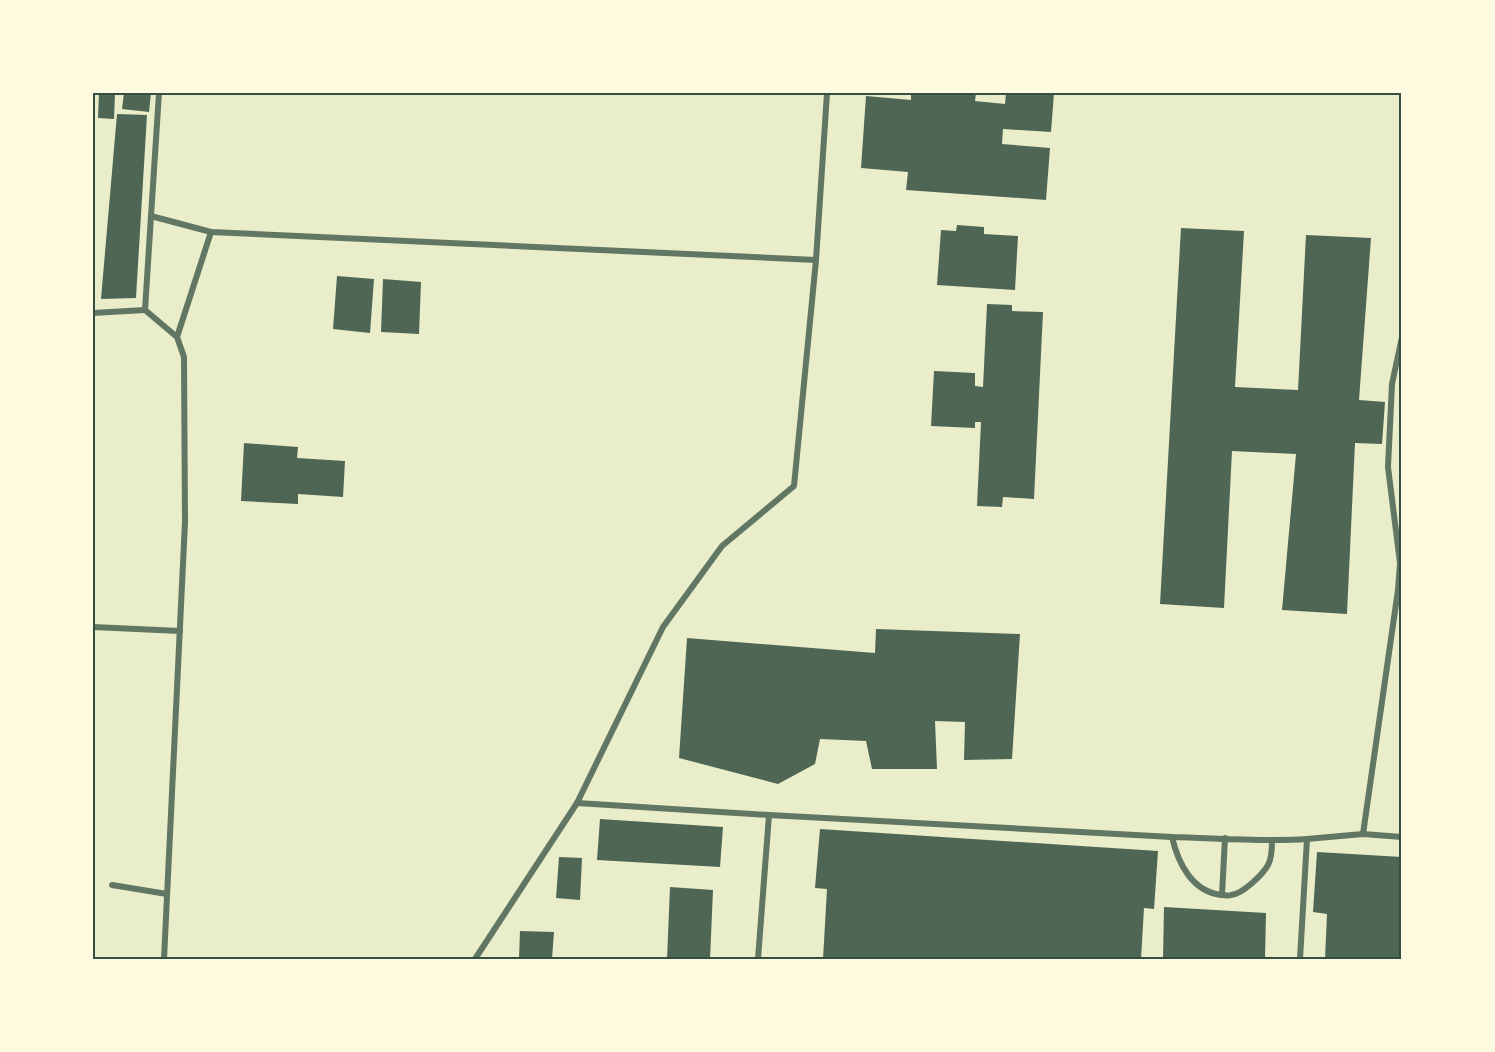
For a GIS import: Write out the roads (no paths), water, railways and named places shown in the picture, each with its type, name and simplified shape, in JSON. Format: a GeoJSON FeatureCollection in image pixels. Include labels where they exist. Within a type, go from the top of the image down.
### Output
{"type":"FeatureCollection","features":[{"type":"Feature","properties":{"kind":"street"},"geometry":{"type":"LineString","coordinates":[[145,310],[159,93]]}},
{"type":"Feature","properties":{"kind":"street"},"geometry":{"type":"LineString","coordinates":[[475,959],[577,802],[663,627],[722,546],[794,486],[816,260],[827,93]]}},
{"type":"Feature","properties":{"kind":"street"},"geometry":{"type":"LineString","coordinates":[[151,216],[211,232],[816,260]]}},
{"type":"Feature","properties":{"kind":"street"},"geometry":{"type":"LineString","coordinates":[[177,337],[211,232]]}},
{"type":"Feature","properties":{"kind":"street"},"geometry":{"type":"LineString","coordinates":[[93,314],[145,310],[177,337],[184,357],[185,522],[164,959]]}},
{"type":"Feature","properties":{"kind":"street"},"geometry":{"type":"LineString","coordinates":[[1362,834],[1401,563],[1388,468],[1392,384],[1402,337]]}},
{"type":"Feature","properties":{"kind":"street"},"geometry":{"type":"LineString","coordinates":[[1398,590],[1402,598]]}},
{"type":"Feature","properties":{"kind":"street"},"geometry":{"type":"LineString","coordinates":[[93,627],[180,631]]}},
{"type":"Feature","properties":{"kind":"street"},"geometry":{"type":"LineString","coordinates":[[577,802],[1172,837],[1272,841],[1362,834],[1402,837]]}},
{"type":"Feature","properties":{"kind":"street"},"geometry":{"type":"LineString","coordinates":[[758,959],[769,815]]}},
{"type":"Feature","properties":{"kind":"street"},"geometry":{"type":"LineString","coordinates":[[1172,837],[1178,857],[1190,879],[1203,889],[1222,895],[1241,892],[1255,879],[1267,866],[1271,856],[1272,841]]}},
{"type":"Feature","properties":{"kind":"street"},"geometry":{"type":"LineString","coordinates":[[1222,895],[1226,838]]}},
{"type":"Feature","properties":{"kind":"street"},"geometry":{"type":"LineString","coordinates":[[1300,959],[1307,839]]}},
{"type":"Feature","properties":{"kind":"street"},"geometry":{"type":"LineString","coordinates":[[112,885],[167,894]]}}]}
